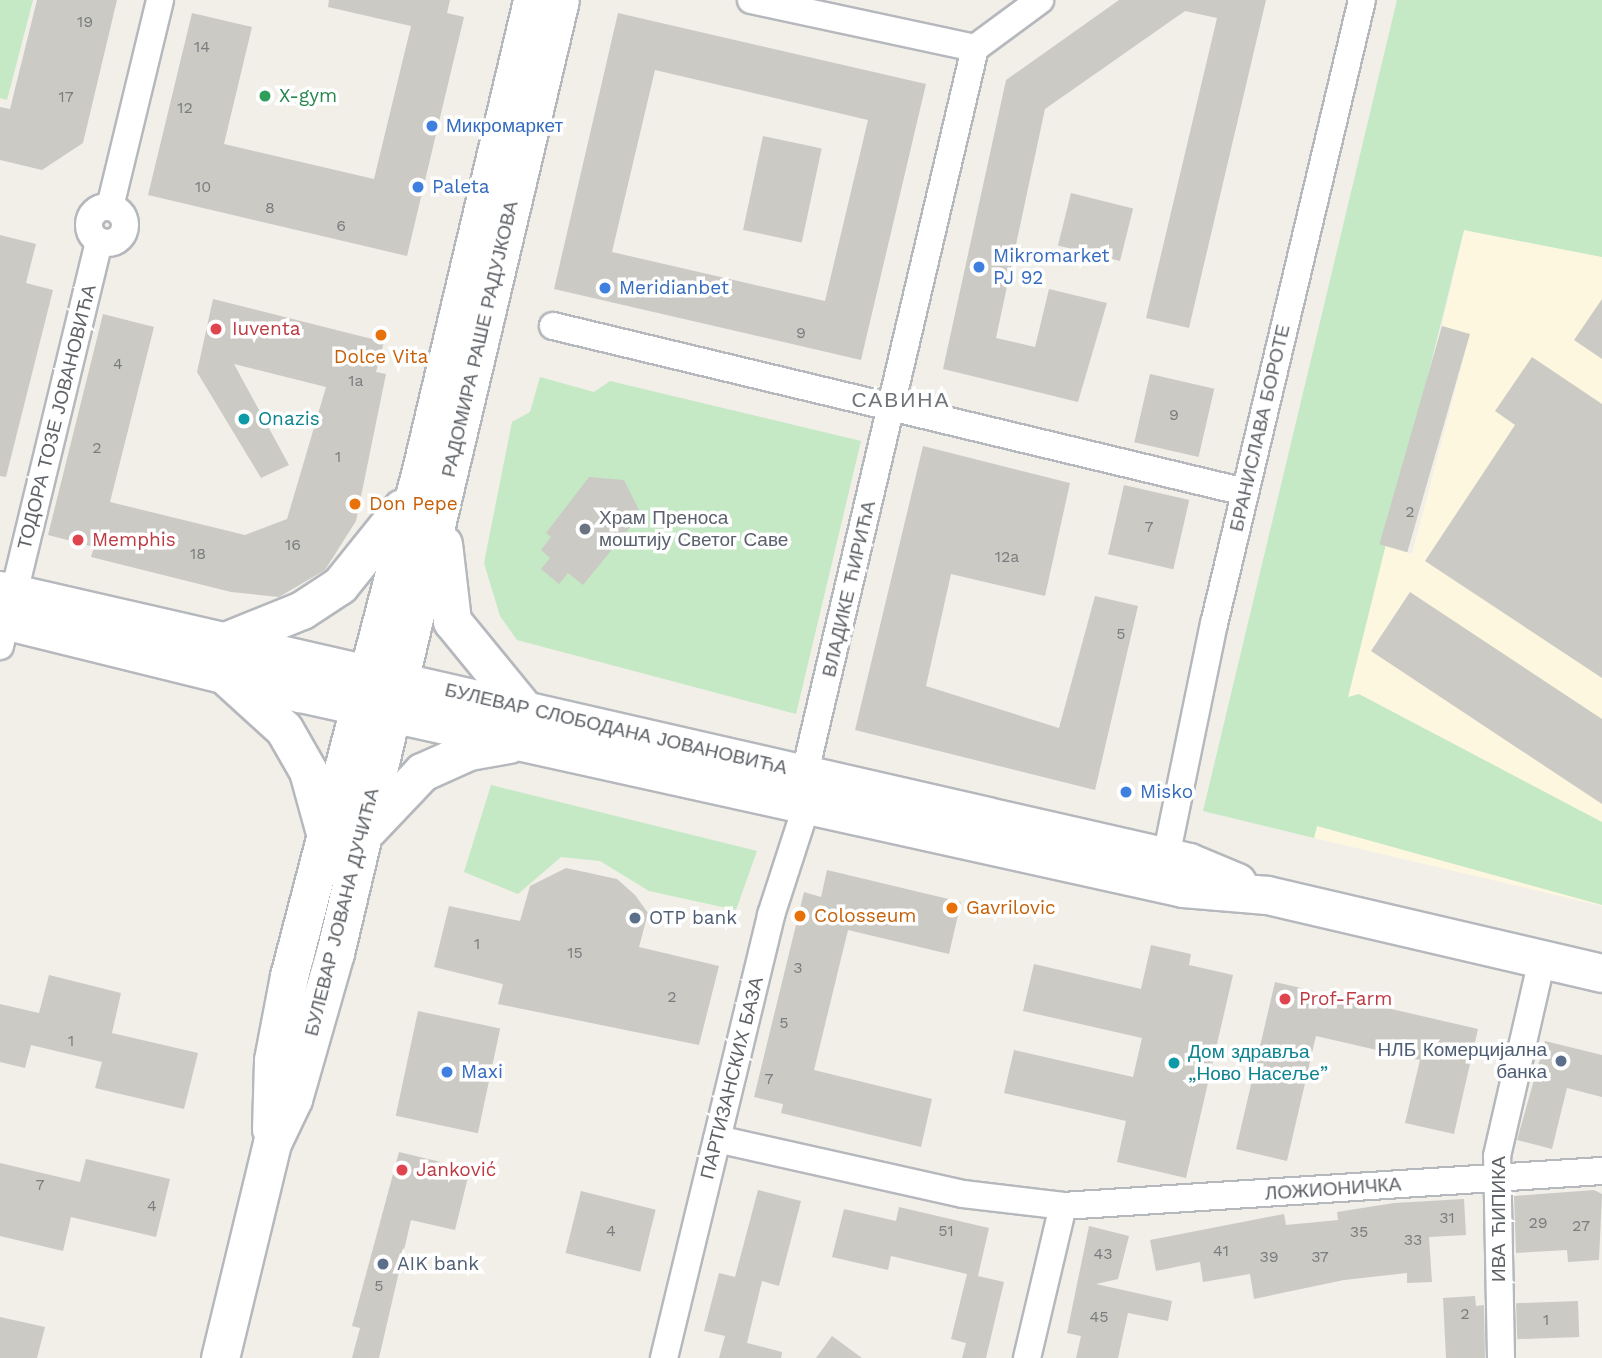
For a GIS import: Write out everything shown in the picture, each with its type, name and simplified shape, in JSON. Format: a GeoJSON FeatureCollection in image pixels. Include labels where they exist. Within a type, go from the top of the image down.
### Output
{"type":"FeatureCollection","features":[{"type":"Feature","properties":{"kind":"street","name":"ТОДОРА ТОЗЕ ЈОВАНОВИЋА"},"geometry":{"type":"LineString","coordinates":[[4,614],[99,241],[90,221],[97,210],[110,207],[160,0]]}},
{"type":"Feature","properties":{"kind":"street","name":"РАДОМИРА РАШЕ РАДУЈКОВА"},"geometry":{"type":"LineString","coordinates":[[432,483],[532,0]]}},
{"type":"Feature","properties":{"kind":"street","name":"РАДОМИРА РАШЕ РАДУЈКОВА"},"geometry":{"type":"LineString","coordinates":[[379,692],[560,0]]}},
{"type":"Feature","properties":{"kind":"street"},"geometry":{"type":"LineString","coordinates":[[751,0],[975,48],[1040,0]]}},
{"type":"Feature","properties":{"kind":"street","name":"БРАНИСЛАВА БОРОТЕ"},"geometry":{"type":"LineString","coordinates":[[1166,857],[1245,492],[1362,0]]}},
{"type":"Feature","properties":{"kind":"street","name":"ВЛАДИКЕ ЋИРИЋА"},"geometry":{"type":"LineString","coordinates":[[807,787],[975,48]]}},
{"type":"Feature","properties":{"kind":"street"},"geometry":{"type":"LineString","coordinates":[[553,326],[1245,492]]}},
{"type":"Feature","properties":{"kind":"street"},"geometry":{"type":"LineString","coordinates":[[325,833],[308,771],[284,729],[222,657],[302,610],[340,584],[432,483]]}},
{"type":"Feature","properties":{"kind":"street"},"geometry":{"type":"LineString","coordinates":[[362,838],[388,802],[422,772],[523,725],[453,621],[432,483]]}},
{"type":"Feature","properties":{"kind":"street","name":"БУЛЕВАР СЛОБОДАНА ЈОВАНОВИЋА"},"geometry":{"type":"LineString","coordinates":[[4,614],[222,657],[807,787],[1166,857],[1267,895],[1602,973]]}},
{"type":"Feature","properties":{"kind":"street","name":"БУЛЕВАР ЈОВАНА ДУЧИЋА"},"geometry":{"type":"LineString","coordinates":[[272,1143],[273,1060],[325,833],[379,692]]}},
{"type":"Feature","properties":{"kind":"street","name":"БУЛЕВАР ЈОВАНА ДУЧИЋА"},"geometry":{"type":"LineString","coordinates":[[219,1358],[272,1143],[308,1050],[362,838],[379,692]]}},
{"type":"Feature","properties":{"kind":"street","name":"БУЛЕВАР СЛОБОДАНА ЈОВАНОВИЋА"},"geometry":{"type":"LineString","coordinates":[[807,787],[1183,888],[1267,895]]}},
{"type":"Feature","properties":{"kind":"street","name":"ПАРТИЗАНСКИХ БАЗА"},"geometry":{"type":"LineString","coordinates":[[664,1358],[771,915],[807,787]]}},
{"type":"Feature","properties":{"kind":"street","name":"ИВА ЋИПИКА"},"geometry":{"type":"LineString","coordinates":[[1501,1358],[1496,1156],[1542,960]]}},
{"type":"Feature","properties":{"kind":"street","name":"ЛОЖИОНИЧКА"},"geometry":{"type":"LineString","coordinates":[[717,1139],[963,1194],[1063,1206],[1602,1171]]}},
{"type":"Feature","properties":{"kind":"street"},"geometry":{"type":"LineString","coordinates":[[1027,1358],[1063,1206]]}},
{"type":"Feature","properties":{"kind":"shaded area"},"geometry":{"type":"Polygon","coordinates":[[[1464,230],[1602,257],[1602,906],[1314,838],[1385,546],[1412,554],[1470,334],[1442,326],[1464,230]]]}},
{"type":"Feature","properties":{"kind":"green space"},"geometry":{"type":"Polygon","coordinates":[[[0,0],[33,0],[7,100],[0,98],[0,0]]]}},
{"type":"Feature","properties":{"kind":"green space"},"geometry":{"type":"Polygon","coordinates":[[[1397,0],[1602,0],[1602,257],[1464,230],[1348,697],[1359,694],[1602,822],[1602,905],[1317,826],[1314,838],[1203,811],[1397,0]]]}},
{"type":"Feature","properties":{"kind":"green space"},"geometry":{"type":"Polygon","coordinates":[[[540,377],[594,392],[610,381],[861,441],[796,714],[517,640],[500,616],[484,563],[512,422],[530,412],[540,377]]]}},
{"type":"Feature","properties":{"kind":"green space"},"geometry":{"type":"Polygon","coordinates":[[[491,785],[757,851],[736,910],[649,891],[600,861],[561,857],[518,894],[464,872],[491,785]]]}},
{"type":"Feature","properties":{"kind":"building"},"geometry":{"type":"Polygon","coordinates":[[[37,0],[117,0],[83,143],[42,170],[0,160],[0,107],[10,109],[37,0]]]}},
{"type":"Feature","properties":{"kind":"building"},"geometry":{"type":"Polygon","coordinates":[[[329,0],[450,0],[447,13],[464,17],[407,256],[148,195],[192,13],[252,27],[224,144],[374,179],[411,26],[328,7],[329,0]]]}},
{"type":"Feature","properties":{"kind":"building"},"geometry":{"type":"Polygon","coordinates":[[[1119,0],[1266,0],[1189,328],[1146,318],[1217,18],[1185,11],[1045,109],[996,338],[1035,347],[1049,289],[1107,303],[1078,402],[943,369],[1006,80],[1119,0]]]}},
{"type":"Feature","properties":{"kind":"building"},"geometry":{"type":"Polygon","coordinates":[[[618,13],[926,84],[861,360],[554,289],[618,13]],[[655,70],[612,252],[825,301],[868,120],[655,70]]]}},
{"type":"Feature","properties":{"kind":"building"},"geometry":{"type":"Polygon","coordinates":[[[763,136],[822,148],[802,242],[743,230],[763,136]]]}},
{"type":"Feature","properties":{"kind":"building"},"geometry":{"type":"Polygon","coordinates":[[[1071,193],[1133,208],[1120,261],[1058,245],[1071,193]]]}},
{"type":"Feature","properties":{"kind":"building"},"geometry":{"type":"Polygon","coordinates":[[[0,235],[36,244],[26,283],[53,290],[6,477],[0,476],[0,235]]]}},
{"type":"Feature","properties":{"kind":"building"},"geometry":{"type":"Polygon","coordinates":[[[213,299],[384,342],[376,372],[386,374],[356,521],[325,570],[279,597],[231,592],[91,557],[94,547],[48,535],[103,314],[154,327],[110,502],[245,535],[287,519],[326,387],[234,364],[289,465],[261,478],[197,372],[213,299]]]}},
{"type":"Feature","properties":{"kind":"building"},"geometry":{"type":"Polygon","coordinates":[[[1602,299],[1602,359],[1574,340],[1602,299]]]}},
{"type":"Feature","properties":{"kind":"building"},"geometry":{"type":"Polygon","coordinates":[[[1442,326],[1470,334],[1407,552],[1379,544],[1442,326]]]}},
{"type":"Feature","properties":{"kind":"building"},"geometry":{"type":"Polygon","coordinates":[[[1532,357],[1602,404],[1602,678],[1425,561],[1515,425],[1495,411],[1532,357]]]}},
{"type":"Feature","properties":{"kind":"building"},"geometry":{"type":"Polygon","coordinates":[[[1150,374],[1214,389],[1199,457],[1134,442],[1150,374]]]}},
{"type":"Feature","properties":{"kind":"building"},"geometry":{"type":"Polygon","coordinates":[[[923,446],[1070,483],[1045,596],[951,574],[926,686],[1059,728],[1095,596],[1138,606],[1095,790],[855,730],[923,446]]]}},
{"type":"Feature","properties":{"kind":"building","name":"Храм Преноса моштију Светог Саве"},"geometry":{"type":"Polygon","coordinates":[[[589,477],[624,480],[641,514],[583,585],[568,573],[559,584],[541,569],[550,558],[541,550],[551,537],[546,533],[589,477]]]}},
{"type":"Feature","properties":{"kind":"building"},"geometry":{"type":"Polygon","coordinates":[[[1124,485],[1189,500],[1173,569],[1108,554],[1124,485]]]}},
{"type":"Feature","properties":{"kind":"building"},"geometry":{"type":"Polygon","coordinates":[[[1410,592],[1602,719],[1602,804],[1371,651],[1410,592]]]}},
{"type":"Feature","properties":{"kind":"building"},"geometry":{"type":"Polygon","coordinates":[[[566,868],[617,879],[635,895],[648,913],[639,947],[719,966],[699,1045],[498,1004],[503,984],[434,967],[449,906],[520,921],[530,886],[566,868]]]}},
{"type":"Feature","properties":{"kind":"building"},"geometry":{"type":"Polygon","coordinates":[[[827,870],[961,902],[949,954],[848,930],[814,1070],[932,1099],[921,1147],[781,1113],[783,1104],[754,1097],[804,892],[821,897],[827,870]]]}},
{"type":"Feature","properties":{"kind":"building","name":"Дом здравља „Ново Насеље”"},"geometry":{"type":"Polygon","coordinates":[[[1151,945],[1191,954],[1189,965],[1233,975],[1186,1178],[1117,1162],[1126,1121],[1004,1093],[1014,1050],[1133,1077],[1142,1038],[1023,1011],[1034,964],[1141,989],[1151,945]]]}},
{"type":"Feature","properties":{"kind":"building"},"geometry":{"type":"Polygon","coordinates":[[[49,975],[121,993],[112,1033],[198,1053],[184,1109],[95,1088],[102,1062],[31,1045],[25,1068],[0,1062],[0,1004],[39,1013],[49,975]]]}},
{"type":"Feature","properties":{"kind":"building"},"geometry":{"type":"Polygon","coordinates":[[[1275,982],[1478,1029],[1454,1134],[1405,1123],[1420,1060],[1316,1036],[1287,1161],[1236,1149],[1275,982]]]}},
{"type":"Feature","properties":{"kind":"building","name":"Maxi"},"geometry":{"type":"Polygon","coordinates":[[[418,1011],[500,1028],[478,1133],[396,1116],[418,1011]]]}},
{"type":"Feature","properties":{"kind":"building"},"geometry":{"type":"Polygon","coordinates":[[[1545,1041],[1602,1055],[1602,1097],[1567,1088],[1552,1149],[1517,1140],[1545,1041]]]}},
{"type":"Feature","properties":{"kind":"building"},"geometry":{"type":"Polygon","coordinates":[[[399,1152],[470,1169],[455,1230],[411,1220],[379,1358],[352,1358],[360,1328],[352,1326],[399,1152]]]}},
{"type":"Feature","properties":{"kind":"building"},"geometry":{"type":"Polygon","coordinates":[[[86,1159],[170,1179],[156,1237],[71,1217],[63,1251],[0,1236],[0,1163],[80,1182],[86,1159]]]}},
{"type":"Feature","properties":{"kind":"building"},"geometry":{"type":"Polygon","coordinates":[[[758,1190],[801,1201],[779,1286],[762,1281],[747,1343],[782,1352],[781,1358],[719,1358],[725,1336],[704,1331],[719,1273],[735,1277],[758,1190]]]}},
{"type":"Feature","properties":{"kind":"building"},"geometry":{"type":"Polygon","coordinates":[[[1594,1190],[1602,1194],[1599,1260],[1568,1262],[1567,1250],[1516,1253],[1514,1196],[1594,1190]]]}},
{"type":"Feature","properties":{"kind":"building"},"geometry":{"type":"Polygon","coordinates":[[[581,1191],[656,1210],[640,1272],[566,1253],[581,1191]]]}},
{"type":"Feature","properties":{"kind":"building"},"geometry":{"type":"Polygon","coordinates":[[[1464,1199],[1466,1235],[1429,1237],[1432,1282],[1407,1283],[1407,1273],[1344,1280],[1254,1299],[1250,1274],[1203,1282],[1200,1262],[1156,1271],[1150,1240],[1284,1214],[1286,1225],[1338,1220],[1337,1212],[1394,1203],[1464,1199]]]}},
{"type":"Feature","properties":{"kind":"building"},"geometry":{"type":"Polygon","coordinates":[[[899,1207],[989,1228],[978,1276],[1004,1282],[986,1358],[962,1358],[966,1343],[951,1339],[967,1274],[891,1256],[888,1270],[832,1257],[844,1209],[896,1221],[899,1207]]]}},
{"type":"Feature","properties":{"kind":"building"},"geometry":{"type":"Polygon","coordinates":[[[1089,1226],[1129,1236],[1118,1279],[1096,1284],[1172,1301],[1168,1321],[1128,1313],[1118,1358],[1076,1358],[1081,1336],[1067,1333],[1089,1226]]]}},
{"type":"Feature","properties":{"kind":"building"},"geometry":{"type":"Polygon","coordinates":[[[1475,1296],[1476,1306],[1484,1305],[1485,1358],[1446,1358],[1443,1298],[1475,1296]]]}},
{"type":"Feature","properties":{"kind":"building"},"geometry":{"type":"Polygon","coordinates":[[[1578,1301],[1579,1337],[1517,1339],[1516,1303],[1578,1301]]]}},
{"type":"Feature","properties":{"kind":"building"},"geometry":{"type":"Polygon","coordinates":[[[0,1317],[45,1327],[37,1358],[0,1358],[0,1317]]]}},
{"type":"Feature","properties":{"kind":"building"},"geometry":{"type":"Polygon","coordinates":[[[832,1336],[862,1358],[816,1358],[832,1336]]]}},
{"type":"Feature","properties":{"kind":"place","name":"X-gym"},"geometry":{"type":"Point","coordinates":[265,96]}},
{"type":"Feature","properties":{"kind":"place","name":"Микромаркет"},"geometry":{"type":"Point","coordinates":[432,126]}},
{"type":"Feature","properties":{"kind":"place","name":"Paleta"},"geometry":{"type":"Point","coordinates":[418,187]}},
{"type":"Feature","properties":{"kind":"place","name":"Mikromarket PJ 92"},"geometry":{"type":"Point","coordinates":[979,267]}},
{"type":"Feature","properties":{"kind":"place","name":"Meridianbet"},"geometry":{"type":"Point","coordinates":[605,288]}},
{"type":"Feature","properties":{"kind":"place","name":"Iuventa"},"geometry":{"type":"Point","coordinates":[216,329]}},
{"type":"Feature","properties":{"kind":"place","name":"Dolce Vita"},"geometry":{"type":"Point","coordinates":[381,335]}},
{"type":"Feature","properties":{"kind":"place","name":"Onazis"},"geometry":{"type":"Point","coordinates":[244,419]}},
{"type":"Feature","properties":{"kind":"place","name":"Don Pepe"},"geometry":{"type":"Point","coordinates":[355,504]}},
{"type":"Feature","properties":{"kind":"place","name":"Храм Преноса моштију Светог Саве"},"geometry":{"type":"Point","coordinates":[585,529]}},
{"type":"Feature","properties":{"kind":"place","name":"Memphis"},"geometry":{"type":"Point","coordinates":[78,540]}},
{"type":"Feature","properties":{"kind":"place","name":"Misko"},"geometry":{"type":"Point","coordinates":[1126,792]}},
{"type":"Feature","properties":{"kind":"place","name":"Gavrilovic"},"geometry":{"type":"Point","coordinates":[952,908]}},
{"type":"Feature","properties":{"kind":"place","name":"Colosseum"},"geometry":{"type":"Point","coordinates":[800,916]}},
{"type":"Feature","properties":{"kind":"place","name":"OTP bank"},"geometry":{"type":"Point","coordinates":[635,918]}},
{"type":"Feature","properties":{"kind":"place","name":"Prof-Farm"},"geometry":{"type":"Point","coordinates":[1285,999]}},
{"type":"Feature","properties":{"kind":"place","name":"НЛБ Комерцијална банка"},"geometry":{"type":"Point","coordinates":[1561,1061]}},
{"type":"Feature","properties":{"kind":"place","name":"Дом здравља „Ново Насеље”"},"geometry":{"type":"Point","coordinates":[1174,1063]}},
{"type":"Feature","properties":{"kind":"place","name":"Maxi"},"geometry":{"type":"Point","coordinates":[447,1072]}},
{"type":"Feature","properties":{"kind":"place","name":"Janković"},"geometry":{"type":"Point","coordinates":[402,1170]}},
{"type":"Feature","properties":{"kind":"place","name":"AIK bank"},"geometry":{"type":"Point","coordinates":[383,1264]}},
{"type":"Feature","properties":{"kind":"district","name":"САВИНА"},"geometry":{"type":"Point","coordinates":[901,400]}}]}
